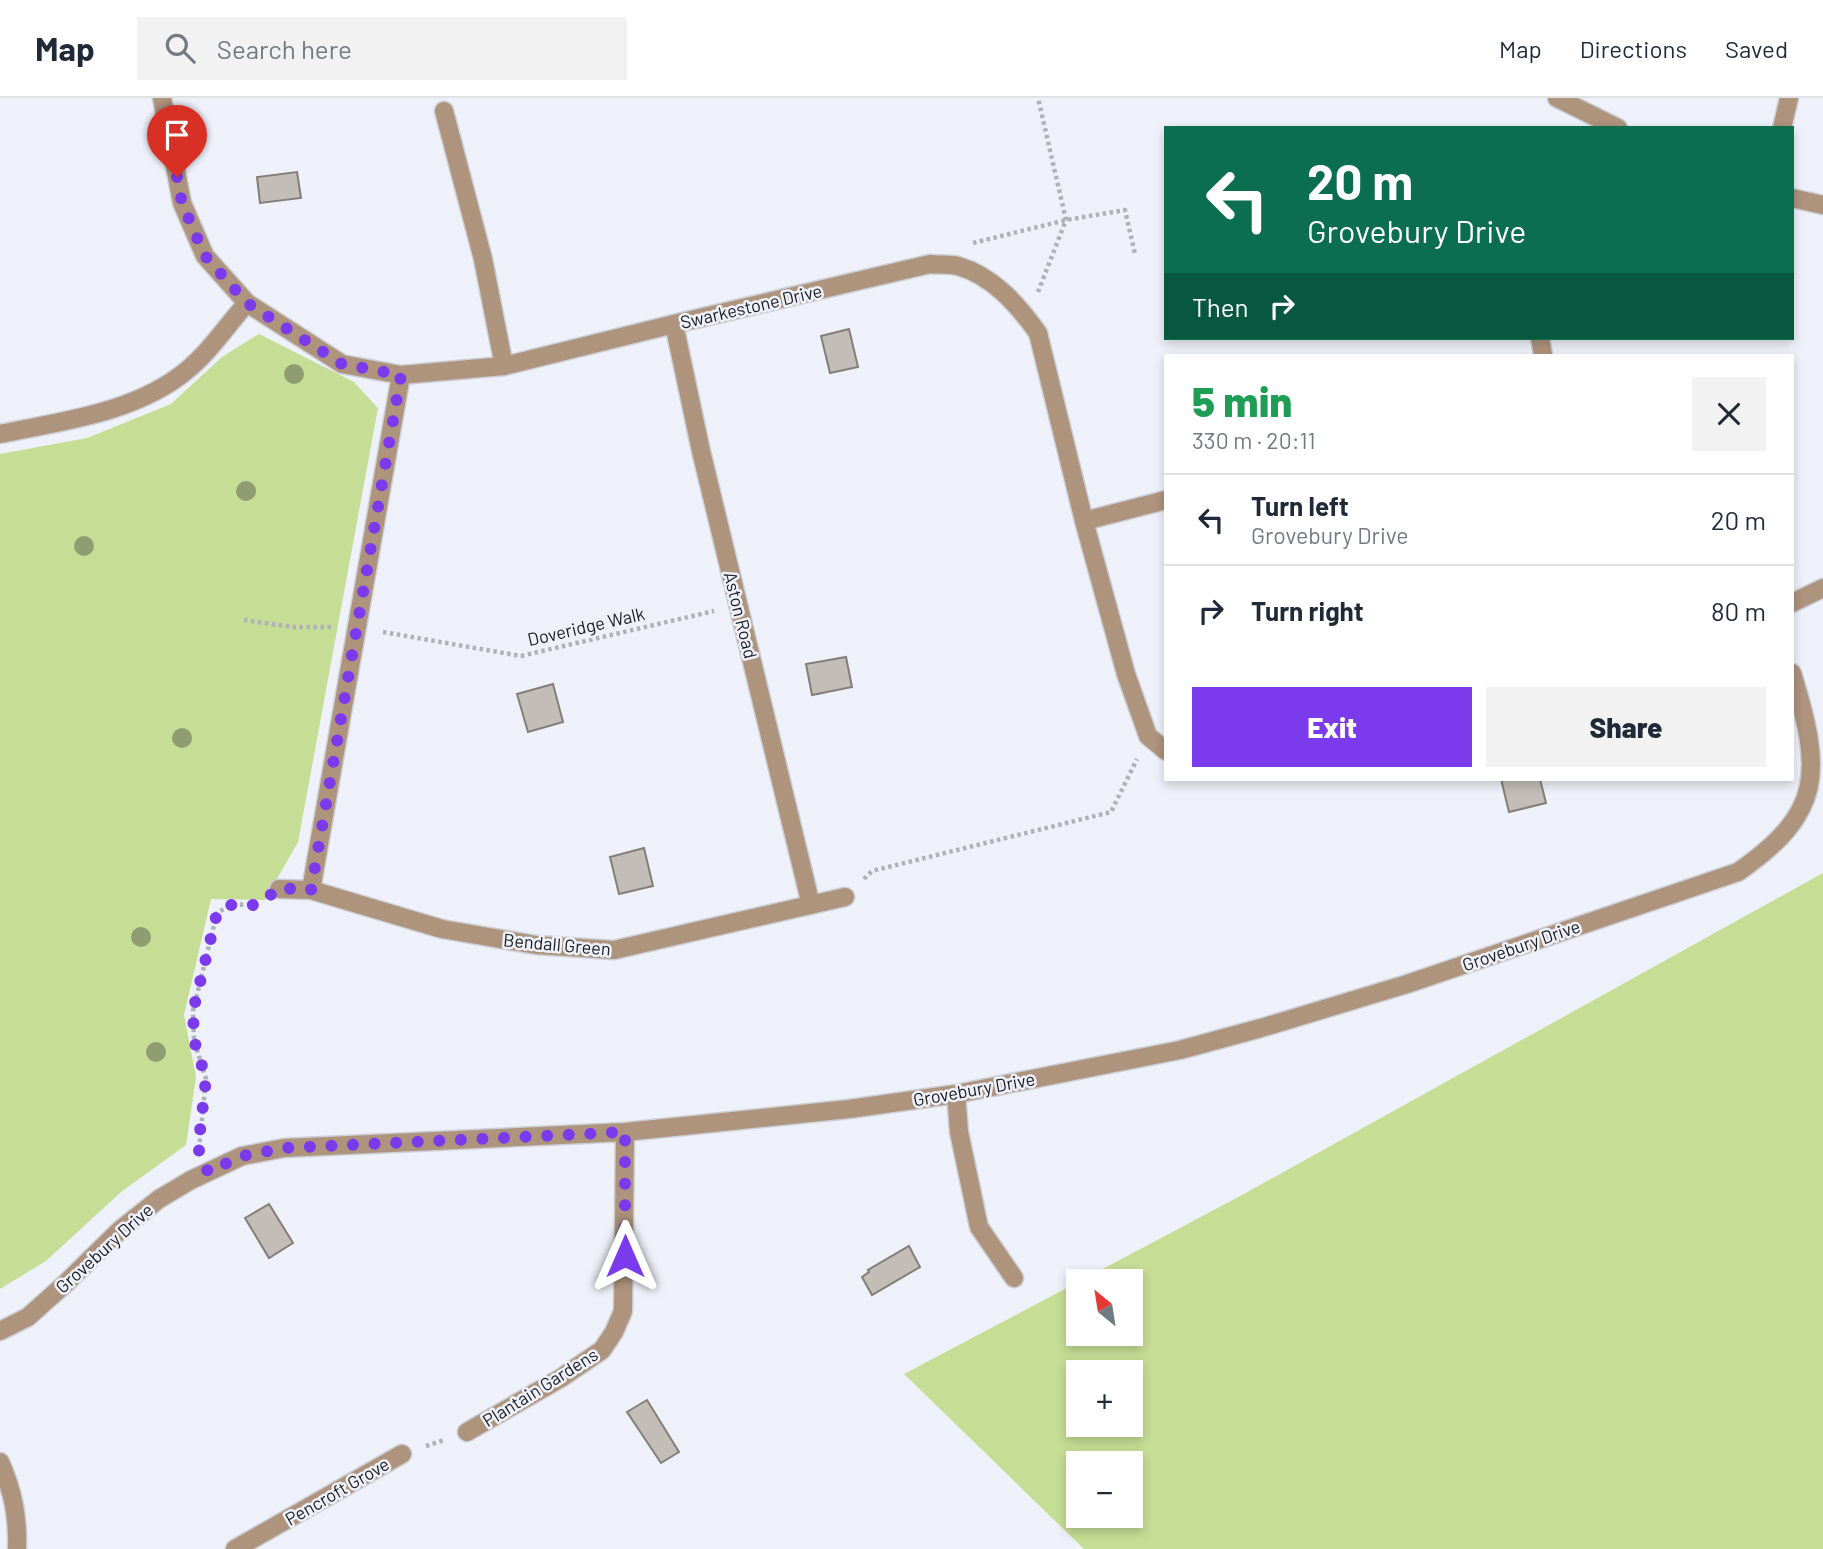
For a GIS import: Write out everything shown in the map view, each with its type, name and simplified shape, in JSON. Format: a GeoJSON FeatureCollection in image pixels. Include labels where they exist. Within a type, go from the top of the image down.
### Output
{"type":"FeatureCollection","features":[{"type":"Feature","properties":{"kind":"street","name":"Swarkestone Drive"},"geometry":{"type":"LineString","coordinates":[[162,98],[182,203],[205,256],[247,303],[342,364],[401,375],[504,366],[930,264],[957,266],[993,283],[1021,309],[1038,333],[1084,521],[1126,674],[1148,736]]}},
{"type":"Feature","properties":{"kind":"street"},"geometry":{"type":"LineString","coordinates":[[1557,98],[1614,126]]}},
{"type":"Feature","properties":{"kind":"street"},"geometry":{"type":"LineString","coordinates":[[1782,126],[1789,98]]}},
{"type":"Feature","properties":{"kind":"street"},"geometry":{"type":"LineString","coordinates":[[444,110],[483,259],[504,366]]}},
{"type":"Feature","properties":{"kind":"street"},"geometry":{"type":"LineString","coordinates":[[1794,198],[1823,205]]}},
{"type":"Feature","properties":{"kind":"street"},"geometry":{"type":"LineString","coordinates":[[0,434],[113,408],[162,388],[187,371],[247,303]]}},
{"type":"Feature","properties":{"kind":"street","name":"Aston Road"},"geometry":{"type":"LineString","coordinates":[[674,324],[701,451],[811,905]]}},
{"type":"Feature","properties":{"kind":"street"},"geometry":{"type":"LineString","coordinates":[[311,890],[401,375]]}},
{"type":"Feature","properties":{"kind":"street"},"geometry":{"type":"LineString","coordinates":[[1084,521],[1164,501]]}},
{"type":"Feature","properties":{"kind":"street"},"geometry":{"type":"LineString","coordinates":[[1794,602],[1823,588]]}},
{"type":"Feature","properties":{"kind":"street","name":"Grovebury Drive"},"geometry":{"type":"LineString","coordinates":[[0,1331],[28,1317],[120,1230],[159,1199],[242,1156],[284,1148],[625,1132],[849,1109],[956,1094],[1180,1049],[1261,1028],[1407,984],[1738,872],[1793,835],[1814,808],[1822,778],[1821,753],[1813,721],[1794,678]]}},
{"type":"Feature","properties":{"kind":"street"},"geometry":{"type":"LineString","coordinates":[[1148,736],[1164,749]]}},
{"type":"Feature","properties":{"kind":"street","name":"Bendall Green"},"geometry":{"type":"LineString","coordinates":[[279,888],[311,890],[442,929],[536,945],[614,950],[845,897]]}},
{"type":"Feature","properties":{"kind":"street"},"geometry":{"type":"LineString","coordinates":[[956,1094],[959,1132],[979,1227],[1014,1278]]}},
{"type":"Feature","properties":{"kind":"street","name":"Plantain Gardens"},"geometry":{"type":"LineString","coordinates":[[467,1432],[602,1350],[614,1332],[623,1311],[625,1132]]}},
{"type":"Feature","properties":{"kind":"street","name":"Pencroft Grove"},"geometry":{"type":"LineString","coordinates":[[235,1549],[402,1454]]}},
{"type":"Feature","properties":{"kind":"street"},"geometry":{"type":"LineString","coordinates":[[0,1462],[18,1518],[17,1549]]}},
{"type":"Feature","properties":{"kind":"path"},"geometry":{"type":"LineString","coordinates":[[1021,309],[1038,292],[1066,220],[1038,98]]}},
{"type":"Feature","properties":{"kind":"path"},"geometry":{"type":"LineString","coordinates":[[957,266],[973,242],[1066,220],[1125,210],[1135,254]]}},
{"type":"Feature","properties":{"kind":"path","name":"Doveridge Walk"},"geometry":{"type":"LineString","coordinates":[[244,620],[293,627],[356,628],[521,656],[738,606]]}},
{"type":"Feature","properties":{"kind":"path"},"geometry":{"type":"LineString","coordinates":[[845,897],[872,871],[1111,812],[1148,736]]}},
{"type":"Feature","properties":{"kind":"path"},"geometry":{"type":"LineString","coordinates":[[208,1172],[198,1148],[206,1079],[194,1040],[193,1011],[217,913],[231,905],[258,905],[279,888]]}},
{"type":"Feature","properties":{"kind":"path"},"geometry":{"type":"LineString","coordinates":[[402,1454],[467,1432]]}},
{"type":"Feature","properties":{"kind":"green space"},"geometry":{"type":"Polygon","coordinates":[[[259,334],[354,382],[378,408],[298,842],[265,900],[211,899],[184,1015],[196,1077],[186,1145],[121,1192],[46,1261],[0,1289],[0,454],[87,438],[171,404],[222,357],[259,334]]]}},
{"type":"Feature","properties":{"kind":"green space"},"geometry":{"type":"Polygon","coordinates":[[[1823,873],[1823,1549],[1084,1549],[904,1374],[1066,1288],[1066,1346],[1143,1346],[1143,1269],[1103,1269],[1242,1195],[1823,873]]]}},
{"type":"Feature","properties":{"kind":"building"},"geometry":{"type":"Polygon","coordinates":[[[297,172],[301,198],[260,203],[257,177],[297,172]]]}},
{"type":"Feature","properties":{"kind":"building"},"geometry":{"type":"Polygon","coordinates":[[[849,329],[858,367],[830,373],[821,336],[849,329]]]}},
{"type":"Feature","properties":{"kind":"building"},"geometry":{"type":"Polygon","coordinates":[[[846,657],[852,687],[812,695],[806,664],[846,657]]]}},
{"type":"Feature","properties":{"kind":"building"},"geometry":{"type":"Polygon","coordinates":[[[553,684],[563,722],[528,732],[517,694],[553,684]]]}},
{"type":"Feature","properties":{"kind":"building"},"geometry":{"type":"Polygon","coordinates":[[[1501,781],[1540,781],[1546,803],[1509,812],[1501,781]]]}},
{"type":"Feature","properties":{"kind":"building"},"geometry":{"type":"Polygon","coordinates":[[[644,848],[653,886],[619,894],[610,857],[644,848]]]}},
{"type":"Feature","properties":{"kind":"building"},"geometry":{"type":"Polygon","coordinates":[[[269,1204],[293,1243],[269,1258],[245,1218],[269,1204]]]}},
{"type":"Feature","properties":{"kind":"building"},"geometry":{"type":"Polygon","coordinates":[[[909,1246],[920,1267],[872,1295],[862,1277],[868,1270],[909,1246]]]}},
{"type":"Feature","properties":{"kind":"building"},"geometry":{"type":"Polygon","coordinates":[[[647,1400],[679,1452],[661,1463],[627,1412],[647,1400]]]}},
{"type":"Feature","properties":{"kind":"route"},"geometry":{"type":"LineString","coordinates":[[177,177],[182,203],[205,256],[247,303],[342,364],[401,375],[311,890],[279,888],[258,905],[231,905],[217,913],[193,1011],[194,1040],[206,1079],[198,1148],[208,1172],[242,1156],[284,1148],[625,1132],[625,1256]]}}]}
